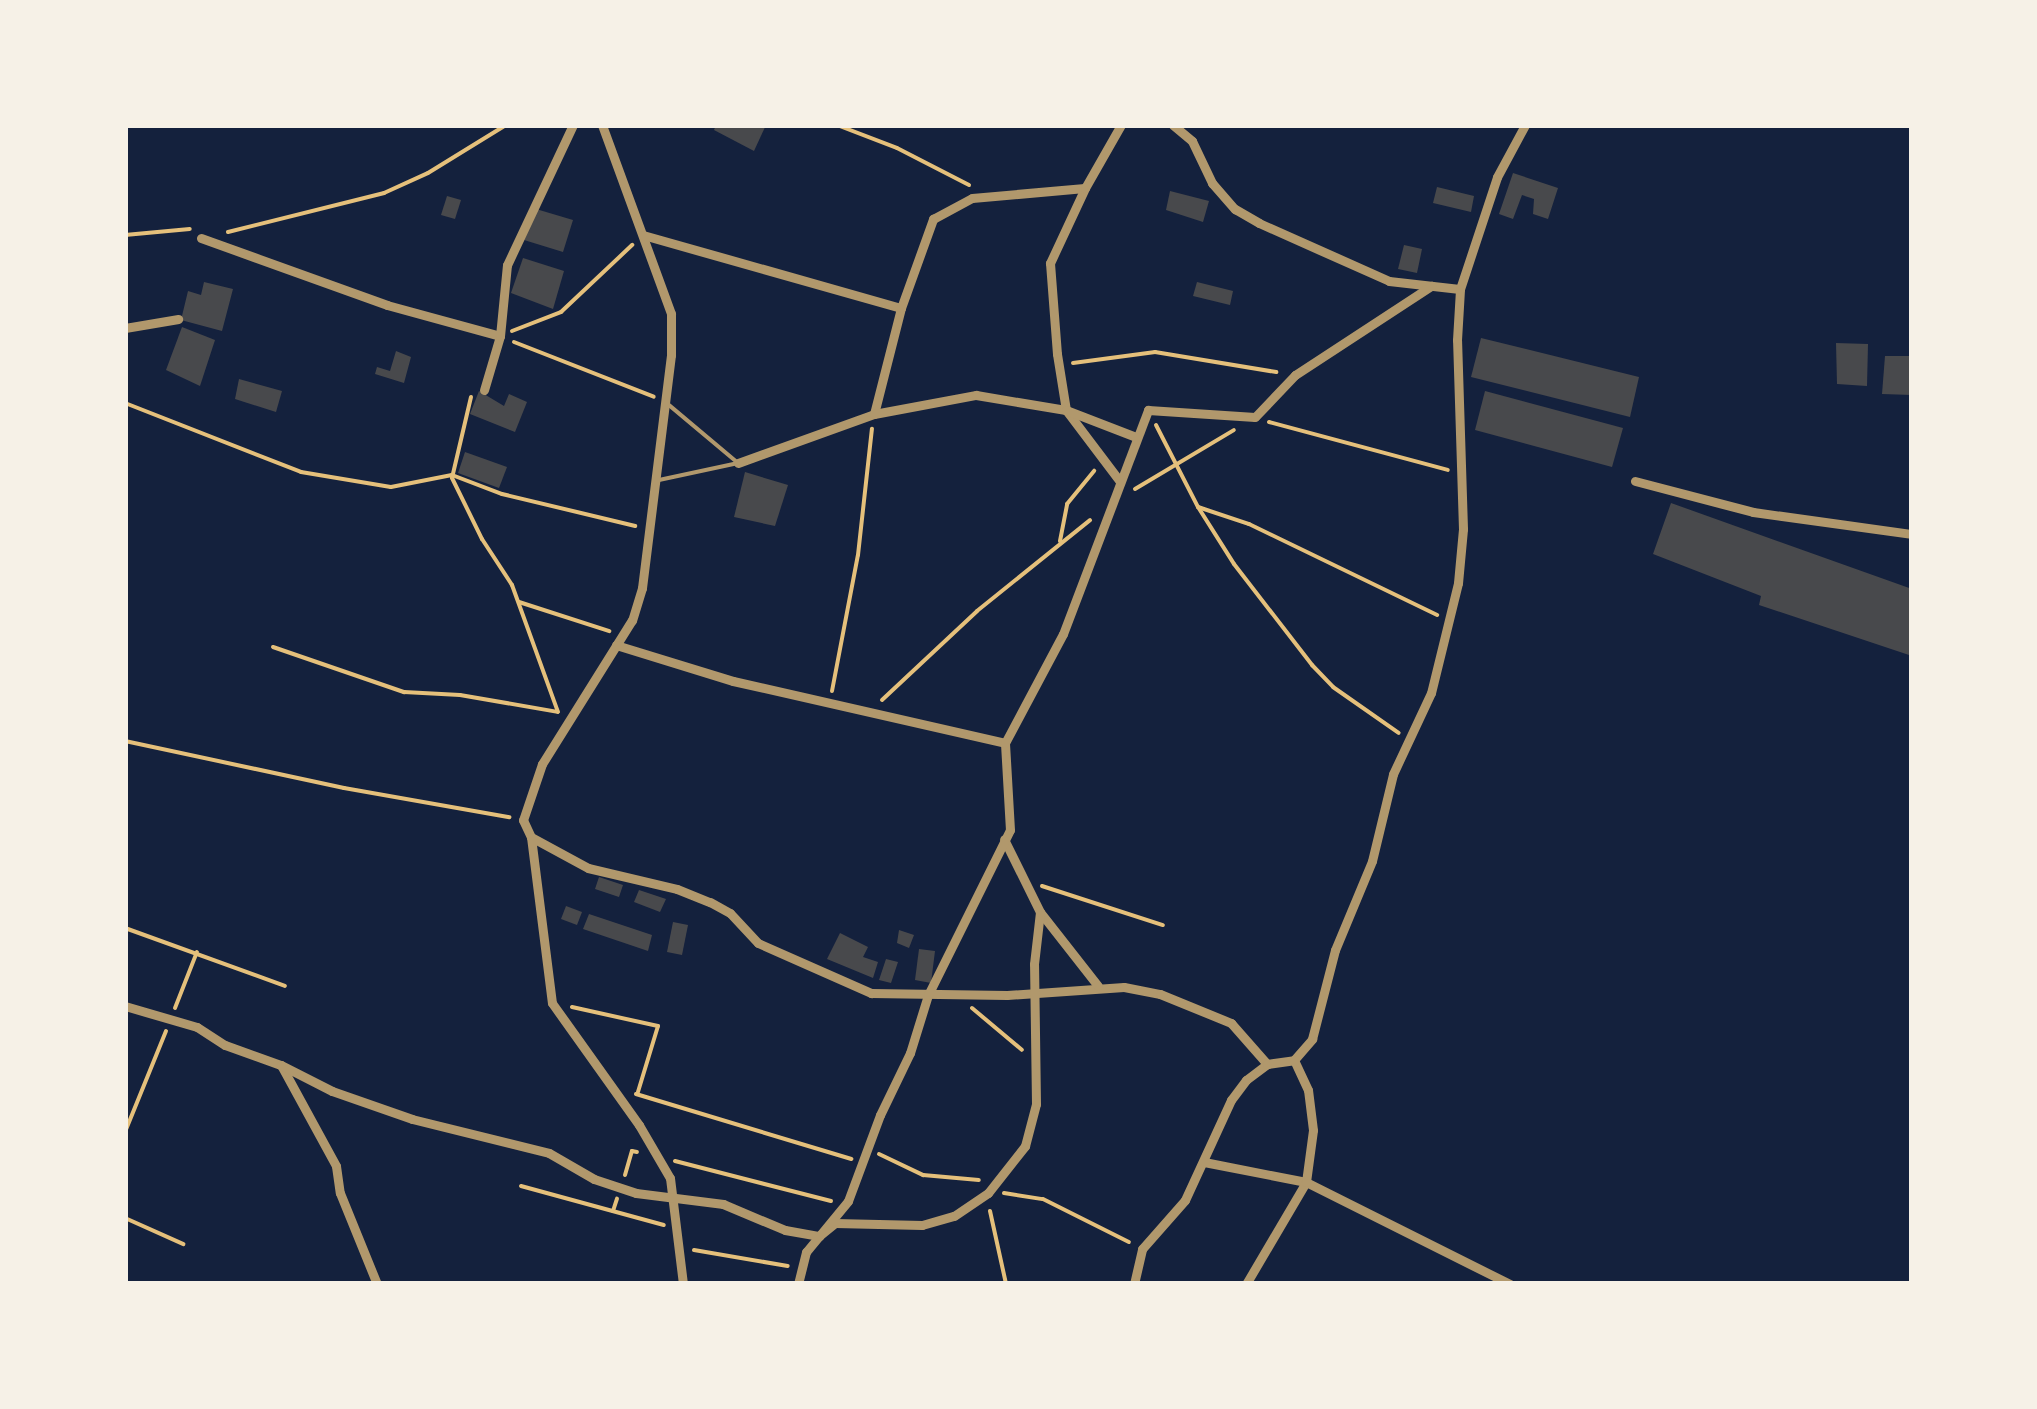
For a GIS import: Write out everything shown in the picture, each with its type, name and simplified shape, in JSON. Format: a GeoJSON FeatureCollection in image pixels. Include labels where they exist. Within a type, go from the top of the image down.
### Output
{"type":"FeatureCollection","features":[{"type":"Feature","properties":{"kind":"street"},"geometry":{"type":"LineString","coordinates":[[485,386],[500,336],[507,265],[573,125]]}},
{"type":"Feature","properties":{"kind":"street"},"geometry":{"type":"LineString","coordinates":[[602,125],[670,314],[665,402],[642,588],[623,636],[542,764],[524,820],[532,837],[552,1002],[659,1158],[676,1198],[683,1284]]}},
{"type":"Feature","properties":{"kind":"street"},"geometry":{"type":"LineString","coordinates":[[1119,480],[1066,410],[1050,263],[1085,188],[1121,125]]}},
{"type":"Feature","properties":{"kind":"street"},"geometry":{"type":"LineString","coordinates":[[1173,125],[1192,141],[1212,183],[1235,210],[1389,281],[1460,289]]}},
{"type":"Feature","properties":{"kind":"street"},"geometry":{"type":"LineString","coordinates":[[1134,1284],[1142,1249],[1186,1200],[1231,1100],[1254,1070],[1294,1060],[1312,1039],[1335,950],[1364,884],[1386,794],[1431,693],[1450,622],[1462,529],[1457,340],[1460,289],[1497,177],[1525,125]]}},
{"type":"Feature","properties":{"kind":"street"},"geometry":{"type":"LineString","coordinates":[[874,414],[901,308],[933,219],[972,198],[1085,188]]}},
{"type":"Feature","properties":{"kind":"street"},"geometry":{"type":"LineString","coordinates":[[643,235],[901,308]]}},
{"type":"Feature","properties":{"kind":"street"},"geometry":{"type":"LineString","coordinates":[[201,238],[386,306],[500,336]]}},
{"type":"Feature","properties":{"kind":"street"},"geometry":{"type":"LineString","coordinates":[[798,1284],[806,1252],[845,1204],[865,1164],[880,1114],[910,1053],[928,995],[1010,830],[1005,744],[1063,634],[1108,505],[1148,410],[1255,417],[1295,374],[1431,286]]}},
{"type":"Feature","properties":{"kind":"street"},"geometry":{"type":"LineString","coordinates":[[125,328],[178,319]]}},
{"type":"Feature","properties":{"kind":"street"},"geometry":{"type":"LineString","coordinates":[[738,463],[874,414],[976,395],[1066,410],[1136,437]]}},
{"type":"Feature","properties":{"kind":"street"},"geometry":{"type":"LineString","coordinates":[[1635,480],[1753,512],[1912,534]]}},
{"type":"Feature","properties":{"kind":"street"},"geometry":{"type":"LineString","coordinates":[[616,646],[830,705],[1005,744]]}},
{"type":"Feature","properties":{"kind":"street"},"geometry":{"type":"LineString","coordinates":[[532,837],[588,868],[677,889],[710,902],[730,913],[758,943],[872,992],[957,995],[1098,986],[1160,994],[1231,1024],[1267,1064]]}},
{"type":"Feature","properties":{"kind":"street"},"geometry":{"type":"LineString","coordinates":[[1004,839],[1040,912],[1098,986]]}},
{"type":"Feature","properties":{"kind":"street"},"geometry":{"type":"LineString","coordinates":[[125,1006],[171,1020],[281,1065],[332,1091],[412,1118],[549,1153],[594,1179],[621,1188],[723,1204],[784,1230],[819,1236],[835,1223],[922,1225],[954,1216],[988,1193],[1024,1146],[1036,1104],[1040,912]]}},
{"type":"Feature","properties":{"kind":"street"},"geometry":{"type":"LineString","coordinates":[[1246,1284],[1306,1182],[1313,1130],[1308,1090],[1294,1060]]}},
{"type":"Feature","properties":{"kind":"street"},"geometry":{"type":"LineString","coordinates":[[281,1065],[336,1166],[351,1224],[378,1284]]}},
{"type":"Feature","properties":{"kind":"street"},"geometry":{"type":"LineString","coordinates":[[1204,1162],[1306,1182],[1510,1284]]}},
{"type":"Feature","properties":{"kind":"lane"},"geometry":{"type":"LineString","coordinates":[[665,402],[738,463]]}},
{"type":"Feature","properties":{"kind":"lane"},"geometry":{"type":"LineString","coordinates":[[655,480],[738,463]]}},
{"type":"Feature","properties":{"kind":"path"},"geometry":{"type":"LineString","coordinates":[[125,235],[195,229],[201,238],[384,194],[428,173],[506,125]]}},
{"type":"Feature","properties":{"kind":"path"},"geometry":{"type":"LineString","coordinates":[[837,125],[897,148],[991,196]]}},
{"type":"Feature","properties":{"kind":"path"},"geometry":{"type":"LineString","coordinates":[[500,336],[561,312],[643,235]]}},
{"type":"Feature","properties":{"kind":"path"},"geometry":{"type":"LineString","coordinates":[[500,336],[665,402]]}},
{"type":"Feature","properties":{"kind":"path"},"geometry":{"type":"LineString","coordinates":[[1058,364],[1155,352],[1295,374]]}},
{"type":"Feature","properties":{"kind":"path"},"geometry":{"type":"LineString","coordinates":[[485,386],[476,380],[452,475],[518,602],[564,729]]}},
{"type":"Feature","properties":{"kind":"path"},"geometry":{"type":"LineString","coordinates":[[125,403],[301,472],[391,488],[452,475],[502,494],[649,530]]}},
{"type":"Feature","properties":{"kind":"path"},"geometry":{"type":"LineString","coordinates":[[1148,410],[1198,508],[1234,564],[1312,665],[1334,687],[1408,739]]}},
{"type":"Feature","properties":{"kind":"path"},"geometry":{"type":"LineString","coordinates":[[830,705],[858,555],[874,414]]}},
{"type":"Feature","properties":{"kind":"path"},"geometry":{"type":"LineString","coordinates":[[868,713],[976,611],[1108,505],[1255,417],[1306,435],[1460,474]]}},
{"type":"Feature","properties":{"kind":"path"},"geometry":{"type":"LineString","coordinates":[[1060,544],[1067,504],[1103,459]]}},
{"type":"Feature","properties":{"kind":"path"},"geometry":{"type":"LineString","coordinates":[[1198,508],[1250,524],[1450,622]]}},
{"type":"Feature","properties":{"kind":"path"},"geometry":{"type":"LineString","coordinates":[[518,602],[623,636]]}},
{"type":"Feature","properties":{"kind":"path"},"geometry":{"type":"LineString","coordinates":[[273,647],[404,692],[460,695],[558,712]]}},
{"type":"Feature","properties":{"kind":"path"},"geometry":{"type":"LineString","coordinates":[[125,742],[344,788],[524,820]]}},
{"type":"Feature","properties":{"kind":"path"},"geometry":{"type":"LineString","coordinates":[[1025,880],[1163,925]]}},
{"type":"Feature","properties":{"kind":"path"},"geometry":{"type":"LineString","coordinates":[[125,928],[286,986]]}},
{"type":"Feature","properties":{"kind":"path"},"geometry":{"type":"LineString","coordinates":[[125,1132],[197,952]]}},
{"type":"Feature","properties":{"kind":"path"},"geometry":{"type":"LineString","coordinates":[[957,995],[1038,1063]]}},
{"type":"Feature","properties":{"kind":"path"},"geometry":{"type":"LineString","coordinates":[[552,1002],[658,1026],[638,1092],[625,1104]]}},
{"type":"Feature","properties":{"kind":"path"},"geometry":{"type":"LineString","coordinates":[[638,1092],[865,1164]]}},
{"type":"Feature","properties":{"kind":"path"},"geometry":{"type":"LineString","coordinates":[[870,1150],[922,1175],[996,1182]]}},
{"type":"Feature","properties":{"kind":"path"},"geometry":{"type":"LineString","coordinates":[[621,1188],[632,1151],[845,1204]]}},
{"type":"Feature","properties":{"kind":"path"},"geometry":{"type":"LineString","coordinates":[[521,1186],[678,1229]]}},
{"type":"Feature","properties":{"kind":"path"},"geometry":{"type":"LineString","coordinates":[[1006,1284],[988,1193],[1042,1199],[1142,1249]]}},
{"type":"Feature","properties":{"kind":"path"},"geometry":{"type":"LineString","coordinates":[[125,1218],[182,1244]]}},
{"type":"Feature","properties":{"kind":"path"},"geometry":{"type":"LineString","coordinates":[[679,1248],[802,1269]]}},
{"type":"Feature","properties":{"kind":"building"},"geometry":{"type":"Polygon","coordinates":[[[716,125],[766,125],[754,151],[714,130],[716,125]]]}},
{"type":"Feature","properties":{"kind":"building"},"geometry":{"type":"Polygon","coordinates":[[[1513,173],[1558,188],[1548,219],[1533,214],[1534,199],[1522,195],[1513,219],[1499,214],[1513,173]]]}},
{"type":"Feature","properties":{"kind":"building"},"geometry":{"type":"Polygon","coordinates":[[[1437,187],[1474,196],[1471,212],[1433,203],[1437,187]]]}},
{"type":"Feature","properties":{"kind":"building"},"geometry":{"type":"Polygon","coordinates":[[[1170,191],[1209,201],[1203,222],[1166,210],[1170,191]]]}},
{"type":"Feature","properties":{"kind":"building"},"geometry":{"type":"Polygon","coordinates":[[[447,196],[461,200],[455,219],[441,215],[447,196]]]}},
{"type":"Feature","properties":{"kind":"building"},"geometry":{"type":"Polygon","coordinates":[[[536,209],[573,220],[563,252],[524,240],[536,209]]]}},
{"type":"Feature","properties":{"kind":"building"},"geometry":{"type":"Polygon","coordinates":[[[1404,245],[1422,249],[1417,273],[1398,269],[1404,245]]]}},
{"type":"Feature","properties":{"kind":"building"},"geometry":{"type":"Polygon","coordinates":[[[523,258],[564,271],[553,309],[511,293],[523,258]]]}},
{"type":"Feature","properties":{"kind":"building"},"geometry":{"type":"Polygon","coordinates":[[[204,282],[233,289],[222,331],[181,320],[188,291],[201,295],[204,282]]]}},
{"type":"Feature","properties":{"kind":"building"},"geometry":{"type":"Polygon","coordinates":[[[1197,282],[1233,291],[1230,305],[1193,296],[1197,282]]]}},
{"type":"Feature","properties":{"kind":"building"},"geometry":{"type":"Polygon","coordinates":[[[182,327],[215,340],[200,386],[166,370],[182,327]]]}},
{"type":"Feature","properties":{"kind":"building"},"geometry":{"type":"Polygon","coordinates":[[[1481,338],[1639,377],[1630,417],[1471,377],[1481,338]]]}},
{"type":"Feature","properties":{"kind":"building"},"geometry":{"type":"Polygon","coordinates":[[[1836,343],[1868,344],[1867,386],[1837,384],[1836,343]]]}},
{"type":"Feature","properties":{"kind":"building"},"geometry":{"type":"Polygon","coordinates":[[[396,351],[411,357],[404,383],[375,374],[377,367],[390,371],[396,351]]]}},
{"type":"Feature","properties":{"kind":"building"},"geometry":{"type":"Polygon","coordinates":[[[1885,356],[1912,356],[1912,395],[1882,394],[1885,356]]]}},
{"type":"Feature","properties":{"kind":"building"},"geometry":{"type":"Polygon","coordinates":[[[239,379],[282,391],[276,412],[235,399],[239,379]]]}},
{"type":"Feature","properties":{"kind":"building"},"geometry":{"type":"Polygon","coordinates":[[[479,391],[504,406],[509,394],[527,402],[515,432],[470,414],[479,391]]]}},
{"type":"Feature","properties":{"kind":"building"},"geometry":{"type":"Polygon","coordinates":[[[1485,391],[1623,428],[1612,467],[1475,430],[1485,391]]]}},
{"type":"Feature","properties":{"kind":"building"},"geometry":{"type":"Polygon","coordinates":[[[465,452],[507,467],[499,488],[458,473],[465,452]]]}},
{"type":"Feature","properties":{"kind":"building"},"geometry":{"type":"Polygon","coordinates":[[[745,472],[788,485],[775,526],[734,517],[745,472]]]}},
{"type":"Feature","properties":{"kind":"building"},"geometry":{"type":"Polygon","coordinates":[[[1671,503],[1912,589],[1912,656],[1759,605],[1761,596],[1653,554],[1671,503]]]}},
{"type":"Feature","properties":{"kind":"building"},"geometry":{"type":"Polygon","coordinates":[[[599,877],[623,885],[619,897],[595,889],[599,877]]]}},
{"type":"Feature","properties":{"kind":"building"},"geometry":{"type":"Polygon","coordinates":[[[639,890],[666,899],[660,912],[634,902],[639,890]]]}},
{"type":"Feature","properties":{"kind":"building"},"geometry":{"type":"Polygon","coordinates":[[[566,906],[582,912],[577,925],[561,919],[566,906]]]}},
{"type":"Feature","properties":{"kind":"building"},"geometry":{"type":"Polygon","coordinates":[[[589,914],[652,935],[648,951],[583,929],[589,914]]]}},
{"type":"Feature","properties":{"kind":"building"},"geometry":{"type":"Polygon","coordinates":[[[673,922],[688,925],[682,955],[667,952],[673,922]]]}},
{"type":"Feature","properties":{"kind":"building"},"geometry":{"type":"Polygon","coordinates":[[[899,930],[914,935],[909,948],[897,943],[899,930]]]}},
{"type":"Feature","properties":{"kind":"building"},"geometry":{"type":"Polygon","coordinates":[[[840,933],[868,947],[863,957],[878,962],[873,978],[827,959],[840,933]]]}},
{"type":"Feature","properties":{"kind":"building"},"geometry":{"type":"Polygon","coordinates":[[[919,949],[935,951],[931,983],[915,980],[919,949]]]}},
{"type":"Feature","properties":{"kind":"building"},"geometry":{"type":"Polygon","coordinates":[[[886,959],[898,962],[891,983],[879,980],[886,959]]]}}]}
